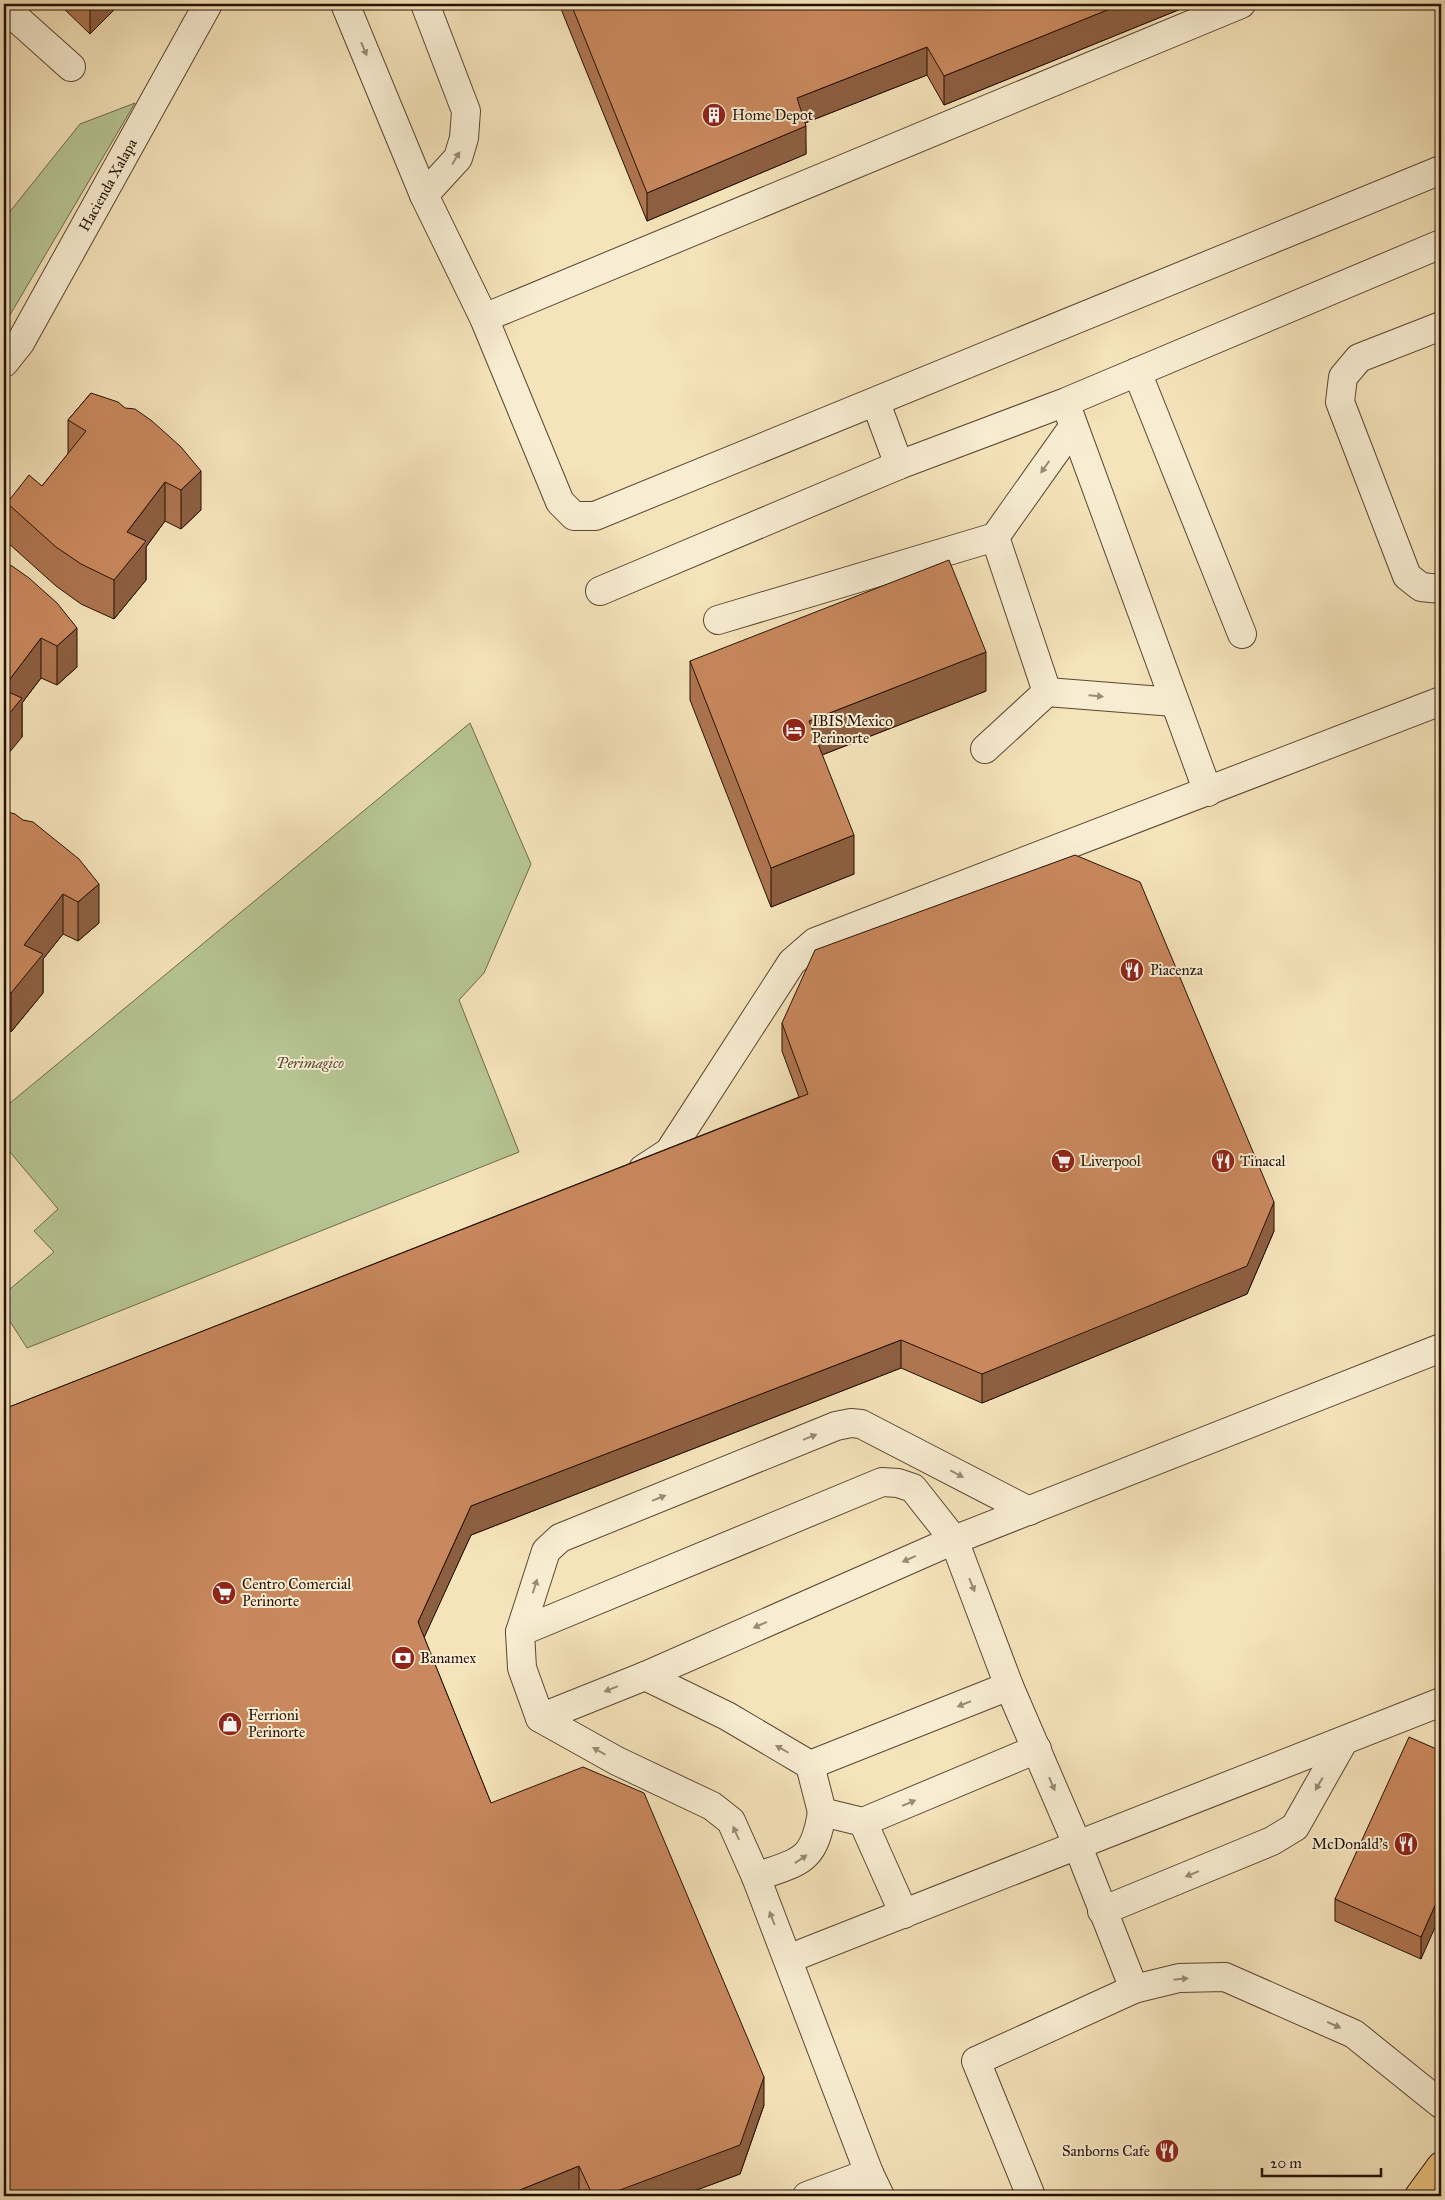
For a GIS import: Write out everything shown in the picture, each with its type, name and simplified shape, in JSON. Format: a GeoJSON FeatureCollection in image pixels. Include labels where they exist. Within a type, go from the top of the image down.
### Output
{"type":"FeatureCollection","features":[{"type":"Feature","properties":{"kind":"main road"},"geometry":{"type":"LineString","coordinates":[[1419,2196],[1441,2166]]}},
{"type":"Feature","properties":{"kind":"street","name":"Hacienda Xalapa"},"geometry":{"type":"LineString","coordinates":[[4,363],[20,343],[208,4]]}},
{"type":"Feature","properties":{"kind":"street"},"geometry":{"type":"LineString","coordinates":[[345,4],[424,195],[484,318],[560,502],[574,516],[595,516],[876,403],[1441,170]]}},
{"type":"Feature","properties":{"kind":"street"},"geometry":{"type":"LineString","coordinates":[[424,195],[458,158],[464,138],[466,111],[425,4]]}},
{"type":"Feature","properties":{"kind":"street"},"geometry":{"type":"LineString","coordinates":[[484,318],[1241,4]]}},
{"type":"Feature","properties":{"kind":"street"},"geometry":{"type":"LineString","coordinates":[[4,6],[71,67]]}},
{"type":"Feature","properties":{"kind":"street"},"geometry":{"type":"LineString","coordinates":[[600,591],[899,465],[1069,415],[1137,372],[1441,244]]}},
{"type":"Feature","properties":{"kind":"street"},"geometry":{"type":"LineString","coordinates":[[1441,326],[1359,358],[1343,377],[1340,402],[1407,576],[1421,587],[1441,589]]}},
{"type":"Feature","properties":{"kind":"street"},"geometry":{"type":"LineString","coordinates":[[1137,372],[1242,634]]}},
{"type":"Feature","properties":{"kind":"street"},"geometry":{"type":"LineString","coordinates":[[876,403],[899,465]]}},
{"type":"Feature","properties":{"kind":"street"},"geometry":{"type":"LineString","coordinates":[[718,620],[996,536],[1069,415]]}},
{"type":"Feature","properties":{"kind":"street"},"geometry":{"type":"LineString","coordinates":[[1069,415],[1208,792]]}},
{"type":"Feature","properties":{"kind":"street"},"geometry":{"type":"LineString","coordinates":[[996,536],[1047,692]]}},
{"type":"Feature","properties":{"kind":"street"},"geometry":{"type":"LineString","coordinates":[[985,749],[1047,692],[1174,702]]}},
{"type":"Feature","properties":{"kind":"street"},"geometry":{"type":"LineString","coordinates":[[620,1179],[639,1172],[669,1152],[792,962],[815,942],[1441,701]]}},
{"type":"Feature","properties":{"kind":"street"},"geometry":{"type":"LineString","coordinates":[[540,1718],[645,1676],[954,1540],[1441,1348]]}},
{"type":"Feature","properties":{"kind":"street"},"geometry":{"type":"LineString","coordinates":[[807,2196],[874,2185],[756,1877],[731,1821],[712,1806],[617,1761],[540,1718],[522,1668],[520,1632],[546,1551],[560,1538],[836,1426],[851,1422],[861,1424],[1029,1511]]}},
{"type":"Feature","properties":{"kind":"street"},"geometry":{"type":"LineString","coordinates":[[520,1632],[882,1482],[898,1483],[912,1488],[954,1540],[983,1612],[1009,1686],[1077,1844],[1134,1989]]}},
{"type":"Feature","properties":{"kind":"street"},"geometry":{"type":"LineString","coordinates":[[645,1676],[727,1716],[810,1765],[822,1812],[818,1834],[810,1852],[794,1863],[756,1877]]}},
{"type":"Feature","properties":{"kind":"street"},"geometry":{"type":"LineString","coordinates":[[810,1765],[1009,1686]]}},
{"type":"Feature","properties":{"kind":"street"},"geometry":{"type":"LineString","coordinates":[[788,1959],[1441,1702]]}},
{"type":"Feature","properties":{"kind":"street"},"geometry":{"type":"LineString","coordinates":[[1102,1911],[1272,1842],[1295,1827],[1343,1742]]}},
{"type":"Feature","properties":{"kind":"street"},"geometry":{"type":"LineString","coordinates":[[822,1812],[864,1822],[1037,1750]]}},
{"type":"Feature","properties":{"kind":"street"},"geometry":{"type":"LineString","coordinates":[[864,1822],[904,1914]]}},
{"type":"Feature","properties":{"kind":"street"},"geometry":{"type":"LineString","coordinates":[[1029,2193],[976,2061],[1134,1989],[1180,1978],[1225,1977],[1354,2034],[1441,2104]]}},
{"type":"Feature","properties":{"kind":"green space"},"geometry":{"type":"Polygon","coordinates":[[[135,103],[4,325],[4,219],[80,124],[135,103]]]}},
{"type":"Feature","properties":{"kind":"green space","name":"Perimagico"},"geometry":{"type":"Polygon","coordinates":[[[470,723],[531,864],[484,973],[459,1000],[519,1152],[27,1348],[4,1312],[4,1294],[54,1252],[34,1231],[58,1209],[4,1145],[4,1108],[470,723]]]}},
{"type":"Feature","properties":{"kind":"building","name":"Home Depot"},"geometry":{"type":"Polygon","coordinates":[[[571,4],[1122,4],[944,76],[927,47],[797,98],[806,126],[647,193],[571,4]]]}},
{"type":"Feature","properties":{"kind":"building"},"geometry":{"type":"Polygon","coordinates":[[[91,393],[118,402],[125,408],[135,409],[152,421],[181,447],[201,471],[181,490],[165,482],[127,532],[146,541],[114,580],[81,564],[56,547],[7,503],[29,475],[42,486],[86,431],[68,420],[91,393]]]}},
{"type":"Feature","properties":{"kind":"building","name":"IBIS Mexico Perinorte"},"geometry":{"type":"Polygon","coordinates":[[[949,560],[986,652],[809,721],[854,835],[771,868],[690,661],[949,560]]]}},
{"type":"Feature","properties":{"kind":"building"},"geometry":{"type":"Polygon","coordinates":[[[4,564],[12,566],[29,578],[57,603],[77,628],[57,646],[41,638],[4,687],[4,564]]]}},
{"type":"Feature","properties":{"kind":"building"},"geometry":{"type":"Polygon","coordinates":[[[4,690],[22,698],[4,720],[4,690]]]}},
{"type":"Feature","properties":{"kind":"building"},"geometry":{"type":"Polygon","coordinates":[[[4,811],[15,814],[23,820],[33,822],[79,859],[99,884],[78,902],[63,894],[24,945],[43,954],[11,993],[4,989],[4,811]]]}},
{"type":"Feature","properties":{"kind":"building","name":"Centro Comercial Perinorte"},"geometry":{"type":"Polygon","coordinates":[[[1075,855],[1140,882],[1274,1202],[1247,1266],[982,1374],[901,1340],[471,1506],[418,1622],[491,1803],[583,1767],[644,1793],[764,2077],[740,2145],[604,2196],[593,2196],[579,2166],[505,2196],[4,2196],[4,1409],[808,1094],[782,1023],[815,950],[1075,855]]]}},
{"type":"Feature","properties":{"kind":"building","name":"McDonald's"},"geometry":{"type":"Polygon","coordinates":[[[1409,1737],[1441,1751],[1441,1892],[1421,1937],[1335,1899],[1409,1737]]]}},
{"type":"Feature","properties":{"kind":"place","name":"Home Depot"},"geometry":{"type":"Point","coordinates":[714,115]}},
{"type":"Feature","properties":{"kind":"place","name":"IBIS Mexico Perinorte"},"geometry":{"type":"Point","coordinates":[794,730]}},
{"type":"Feature","properties":{"kind":"place","name":"Piacenza"},"geometry":{"type":"Point","coordinates":[1132,970]}},
{"type":"Feature","properties":{"kind":"place","name":"Liverpool"},"geometry":{"type":"Point","coordinates":[1063,1161]}},
{"type":"Feature","properties":{"kind":"place","name":"Tinacal"},"geometry":{"type":"Point","coordinates":[1223,1161]}},
{"type":"Feature","properties":{"kind":"place","name":"Centro Comercial Perinorte"},"geometry":{"type":"Point","coordinates":[224,1593]}},
{"type":"Feature","properties":{"kind":"place","name":"Banamex"},"geometry":{"type":"Point","coordinates":[403,1658]}},
{"type":"Feature","properties":{"kind":"place","name":"Ferrioni Perinorte"},"geometry":{"type":"Point","coordinates":[230,1724]}},
{"type":"Feature","properties":{"kind":"place","name":"McDonald's"},"geometry":{"type":"Point","coordinates":[1406,1844]}},
{"type":"Feature","properties":{"kind":"place","name":"Sanborns Cafe"},"geometry":{"type":"Point","coordinates":[1167,2151]}}]}
